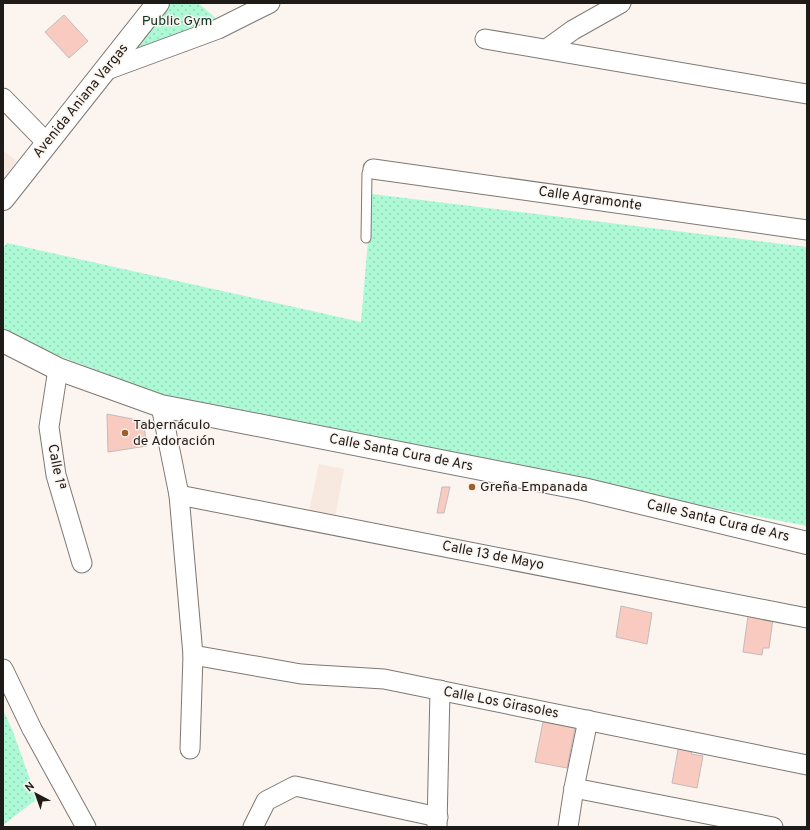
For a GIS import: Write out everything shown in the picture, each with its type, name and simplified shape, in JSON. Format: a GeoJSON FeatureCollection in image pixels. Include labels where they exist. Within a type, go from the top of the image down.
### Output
{"type":"FeatureCollection","features":[{"type":"Feature","properties":{"kind":"street","name":"Avenida Aniana Vargas"},"geometry":{"type":"LineString","coordinates":[[3,199],[158,3]]}},
{"type":"Feature","properties":{"kind":"street"},"geometry":{"type":"LineString","coordinates":[[104,71],[218,29],[270,3]]}},
{"type":"Feature","properties":{"kind":"street"},"geometry":{"type":"LineString","coordinates":[[548,48],[574,30],[621,3]]}},
{"type":"Feature","properties":{"kind":"street"},"geometry":{"type":"LineString","coordinates":[[485,39],[548,48],[580,56],[807,94]]}},
{"type":"Feature","properties":{"kind":"street"},"geometry":{"type":"LineString","coordinates":[[3,98],[47,143]]}},
{"type":"Feature","properties":{"kind":"street","name":"Calle Agramonte"},"geometry":{"type":"LineString","coordinates":[[373,169],[807,230]]}},
{"type":"Feature","properties":{"kind":"street","name":"Calle Santa Cura de Ars"},"geometry":{"type":"LineString","coordinates":[[3,341],[58,369],[161,406],[583,489],[807,543]]}},
{"type":"Feature","properties":{"kind":"street","name":"Calle 1ª"},"geometry":{"type":"LineString","coordinates":[[58,369],[49,427],[56,475],[82,563]]}},
{"type":"Feature","properties":{"kind":"street"},"geometry":{"type":"LineString","coordinates":[[161,406],[179,495],[193,655],[190,749]]}},
{"type":"Feature","properties":{"kind":"street","name":"Calle 13 de Mayo"},"geometry":{"type":"LineString","coordinates":[[179,495],[807,618]]}},
{"type":"Feature","properties":{"kind":"street","name":"Calle Los Girasoles"},"geometry":{"type":"LineString","coordinates":[[193,655],[301,674],[384,679],[807,765]]}},
{"type":"Feature","properties":{"kind":"street"},"geometry":{"type":"LineString","coordinates":[[3,670],[32,729],[86,827]]}},
{"type":"Feature","properties":{"kind":"street"},"geometry":{"type":"LineString","coordinates":[[252,827],[266,801],[295,786],[438,822],[440,690]]}},
{"type":"Feature","properties":{"kind":"street"},"geometry":{"type":"LineString","coordinates":[[568,827],[574,788],[588,720]]}},
{"type":"Feature","properties":{"kind":"street"},"geometry":{"type":"LineString","coordinates":[[574,788],[773,827]]}},
{"type":"Feature","properties":{"kind":"lane"},"geometry":{"type":"LineString","coordinates":[[366,238],[367,173],[373,169]]}},
{"type":"Feature","properties":{"kind":"shaded area"},"geometry":{"type":"Polygon","coordinates":[[[3,150],[17,161],[3,179],[3,150]]]}},
{"type":"Feature","properties":{"kind":"shaded area"},"geometry":{"type":"Polygon","coordinates":[[[319,464],[344,469],[334,523],[308,516],[319,464]]]}},
{"type":"Feature","properties":{"kind":"green space","name":"Public Gym"},"geometry":{"type":"Polygon","coordinates":[[[169,3],[198,3],[223,24],[110,67],[169,3]]]}},
{"type":"Feature","properties":{"kind":"green space"},"geometry":{"type":"Polygon","coordinates":[[[372,194],[807,247],[807,526],[449,456],[166,397],[23,342],[3,331],[3,248],[7,243],[361,322],[372,194]]]}},
{"type":"Feature","properties":{"kind":"green space"},"geometry":{"type":"Polygon","coordinates":[[[3,710],[12,729],[37,799],[3,825],[3,710]]]}},
{"type":"Feature","properties":{"kind":"building"},"geometry":{"type":"Polygon","coordinates":[[[64,15],[88,41],[69,58],[45,32],[64,15]]]}},
{"type":"Feature","properties":{"kind":"building"},"geometry":{"type":"Polygon","coordinates":[[[107,414],[143,421],[147,446],[108,452],[107,414]]]}},
{"type":"Feature","properties":{"kind":"building"},"geometry":{"type":"Polygon","coordinates":[[[442,487],[450,487],[444,513],[437,513],[442,487]]]}},
{"type":"Feature","properties":{"kind":"building"},"geometry":{"type":"Polygon","coordinates":[[[621,606],[652,613],[647,644],[616,637],[621,606]]]}},
{"type":"Feature","properties":{"kind":"building"},"geometry":{"type":"Polygon","coordinates":[[[748,616],[773,619],[769,648],[763,648],[762,655],[743,652],[748,616]]]}},
{"type":"Feature","properties":{"kind":"building"},"geometry":{"type":"Polygon","coordinates":[[[543,722],[575,728],[567,768],[535,762],[543,722]]]}},
{"type":"Feature","properties":{"kind":"building"},"geometry":{"type":"Polygon","coordinates":[[[679,744],[693,746],[691,754],[703,756],[697,788],[672,783],[679,744]]]}},
{"type":"Feature","properties":{"kind":"place","name":"Tabernáculo de Adoración"},"geometry":{"type":"Point","coordinates":[125,433]}},
{"type":"Feature","properties":{"kind":"place","name":"Greña Empanada"},"geometry":{"type":"Point","coordinates":[472,487]}}]}
